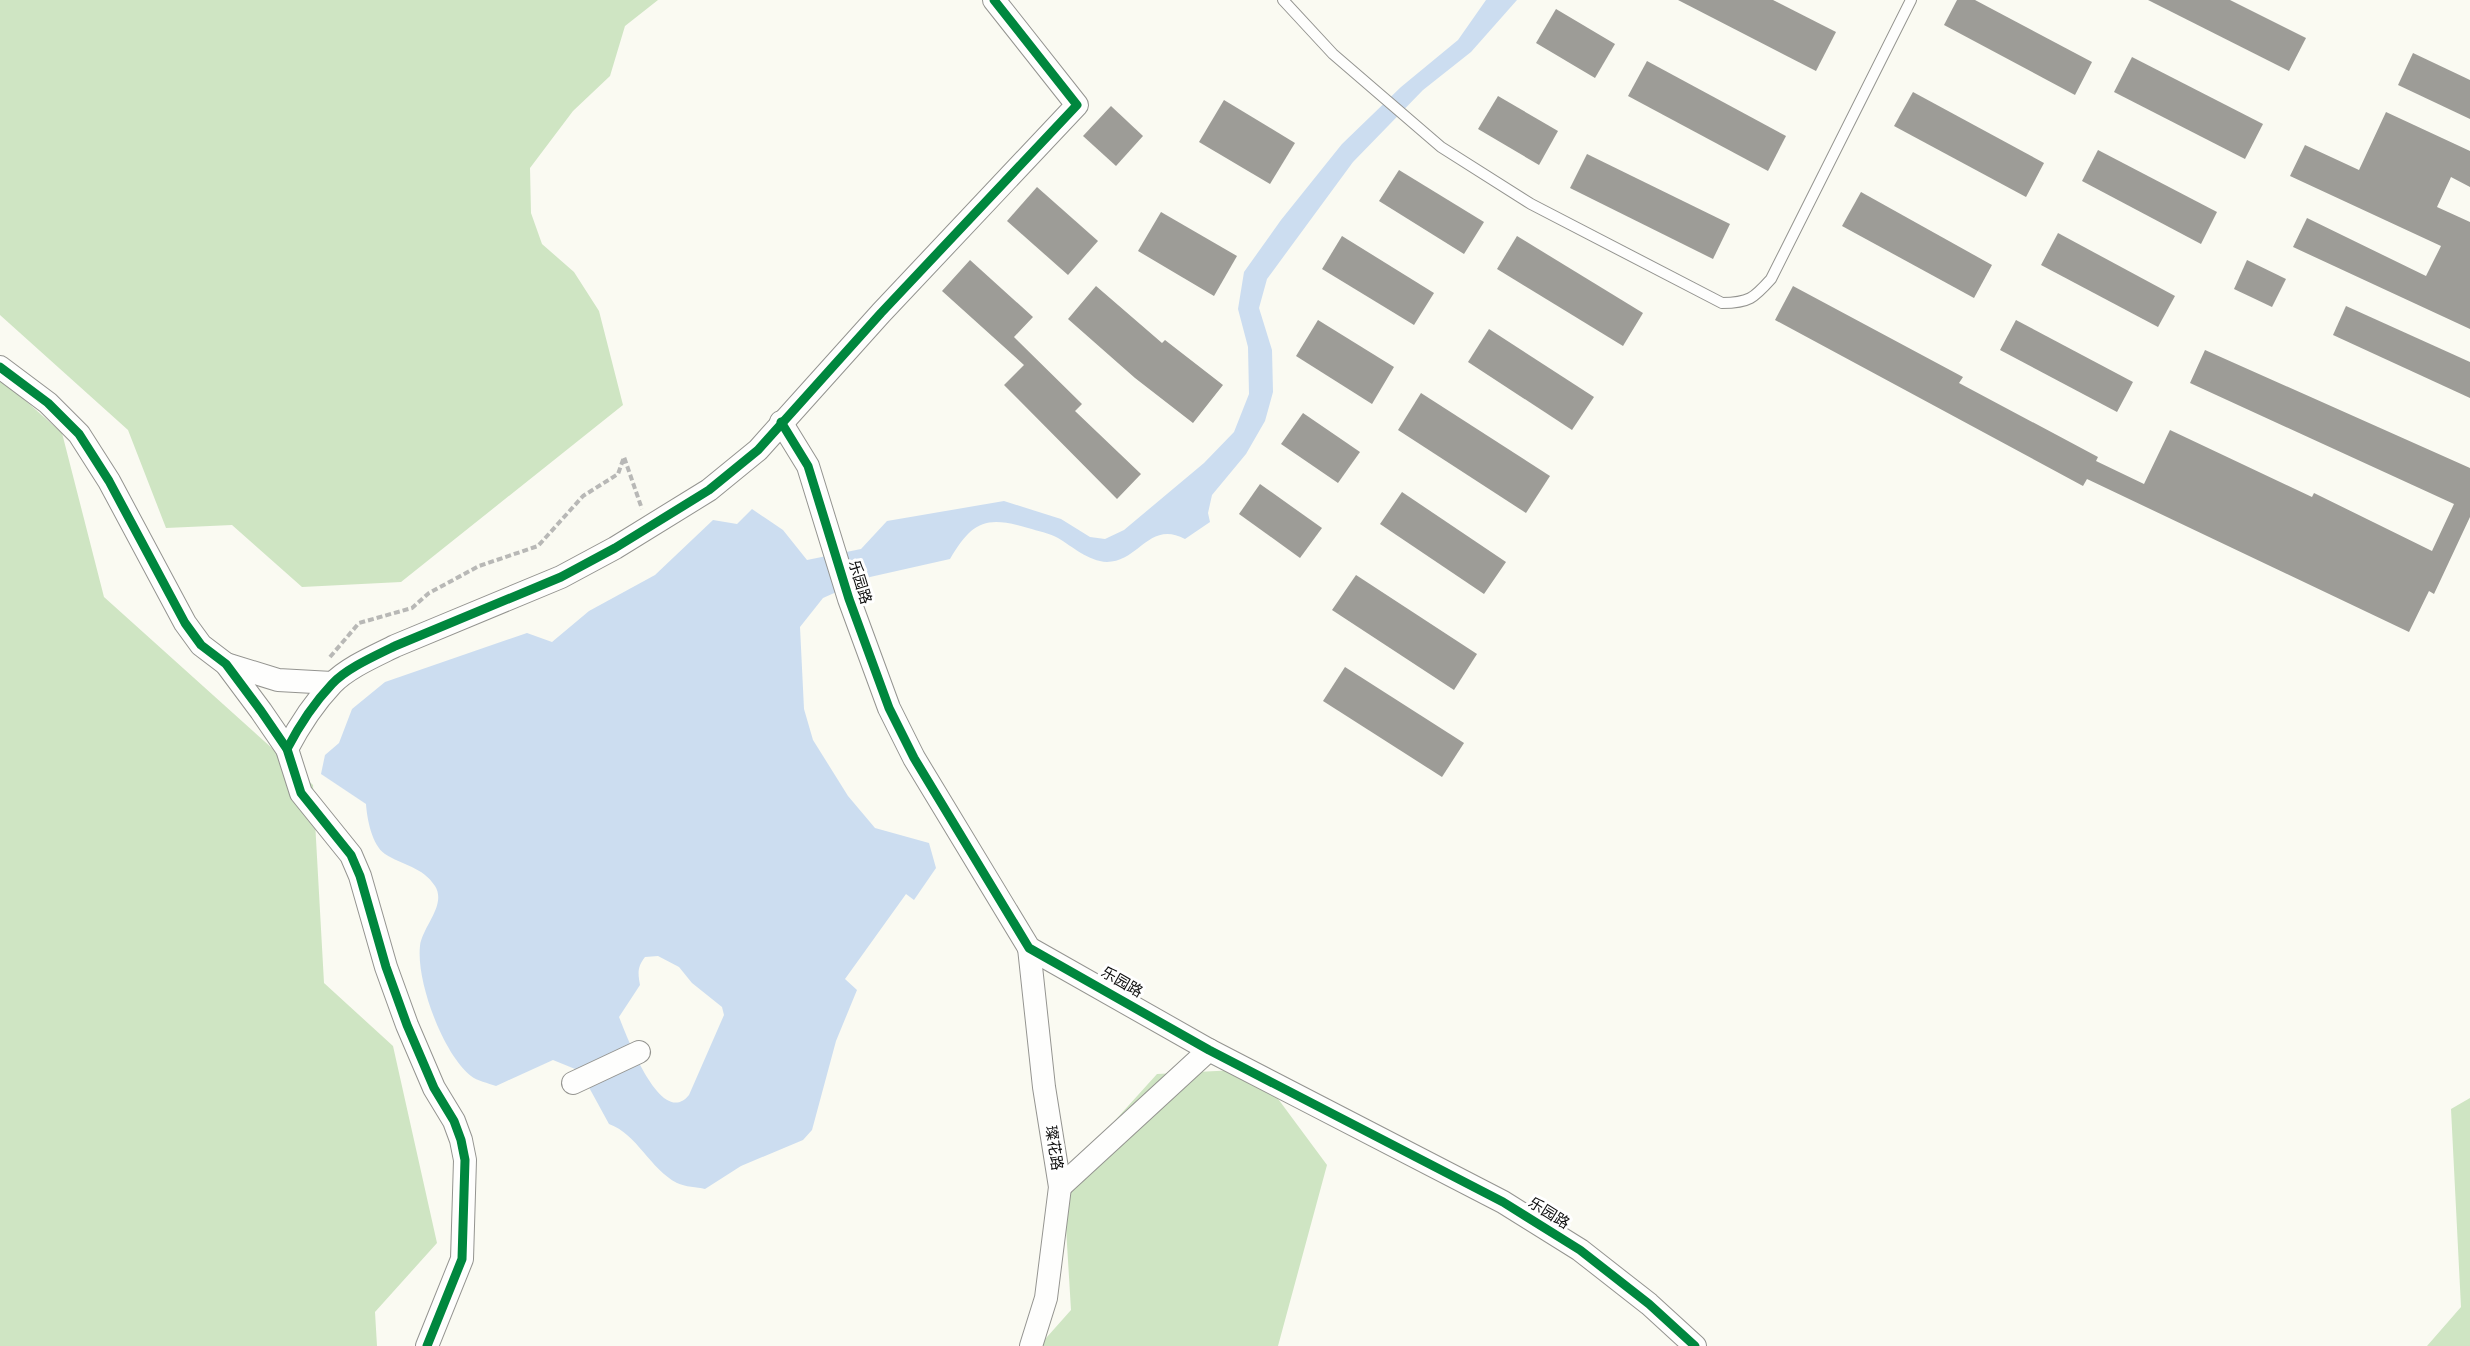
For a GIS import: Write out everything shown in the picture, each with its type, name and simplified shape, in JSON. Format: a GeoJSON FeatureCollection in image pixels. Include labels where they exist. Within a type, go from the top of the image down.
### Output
{"type":"FeatureCollection","features":[{"type":"Feature","properties":{"kind":"street"},"geometry":{"type":"LineString","coordinates":[[287,749],[297,729],[332,683],[395,646],[561,577],[709,490],[758,450],[781,422],[1077,105],[994,0]]}},
{"type":"Feature","properties":{"kind":"street"},"geometry":{"type":"LineString","coordinates":[[0,367],[48,403],[79,434],[109,481],[185,623],[201,645],[226,664],[287,749],[292,774],[301,793],[351,855],[360,876],[386,967],[407,1025],[434,1088],[461,1140],[465,1160],[462,1259],[427,1346]]}},
{"type":"Feature","properties":{"kind":"street","name":"乐园路"},"geometry":{"type":"LineString","coordinates":[[781,422],[808,466],[849,599],[888,708],[914,758],[1029,948],[1209,1050],[1503,1202],[1580,1251],[1648,1304],[1695,1346]]}},
{"type":"Feature","properties":{"kind":"street"},"geometry":{"type":"LineString","coordinates":[[226,664],[278,680],[332,683]]}},
{"type":"Feature","properties":{"kind":"street","name":"璨花路"},"geometry":{"type":"LineString","coordinates":[[1029,948],[1044,1087],[1060,1187],[1046,1298],[1032,1346]]}},
{"type":"Feature","properties":{"kind":"street"},"geometry":{"type":"LineString","coordinates":[[1060,1187],[1209,1050]]}},
{"type":"Feature","properties":{"kind":"street"},"geometry":{"type":"LineString","coordinates":[[573,1083],[639,1052]]}},
{"type":"Feature","properties":{"kind":"lane"},"geometry":{"type":"LineString","coordinates":[[1283,0],[1333,54],[1441,147],[1531,204],[1710,299],[1722,303],[1743,303],[1756,295],[1771,279],[1911,0]]}},
{"type":"Feature","properties":{"kind":"path"},"geometry":{"type":"LineString","coordinates":[[332,683],[327,660],[359,623],[412,608],[429,593],[479,566],[538,546],[583,496],[618,474],[624,457],[649,527]]}},
{"type":"Feature","properties":{"kind":"green space"},"geometry":{"type":"Polygon","coordinates":[[[0,0],[658,0],[625,26],[610,76],[573,111],[530,168],[531,213],[542,244],[574,272],[599,311],[623,405],[401,582],[302,587],[232,525],[166,528],[128,430],[0,315],[0,0]]]}},
{"type":"Feature","properties":{"kind":"green space"},"geometry":{"type":"Polygon","coordinates":[[[0,378],[62,433],[104,597],[313,785],[324,983],[393,1046],[437,1243],[375,1312],[377,1346],[0,1346],[0,378]]]}},
{"type":"Feature","properties":{"kind":"green space"},"geometry":{"type":"Polygon","coordinates":[[[1256,1069],[1327,1165],[1278,1346],[1039,1346],[1071,1310],[1063,1178],[1157,1074],[1256,1069]]]}},
{"type":"Feature","properties":{"kind":"green space"},"geometry":{"type":"Polygon","coordinates":[[[2470,1098],[2470,1346],[2427,1346],[2461,1307],[2451,1109],[2470,1098]]]}},
{"type":"Feature","properties":{"kind":"water"},"geometry":{"type":"Polygon","coordinates":[[[1486,0],[1517,0],[1471,52],[1423,90],[1353,162],[1267,279],[1259,308],[1272,350],[1273,392],[1265,421],[1246,454],[1212,495],[1208,513],[1210,522],[1185,539],[1173,535],[1162,535],[1153,538],[1128,556],[1107,562],[1087,556],[1047,533],[1013,524],[990,522],[981,525],[965,537],[950,559],[870,577],[823,598],[800,627],[804,709],[813,740],[848,796],[875,828],[929,843],[936,868],[914,900],[906,894],[845,979],[857,990],[836,1041],[812,1130],[803,1140],[741,1166],[705,1189],[687,1186],[667,1177],[628,1135],[609,1124],[580,1071],[553,1060],[496,1086],[471,1076],[461,1066],[442,1034],[422,978],[420,946],[438,901],[435,886],[418,870],[380,850],[371,831],[366,804],[321,774],[325,755],[339,743],[352,709],[385,682],[527,633],[552,642],[589,611],[655,575],[713,520],[737,524],[752,509],[783,530],[807,560],[861,549],[887,521],[1004,501],[1061,519],[1090,537],[1105,539],[1124,530],[1204,463],[1234,432],[1249,394],[1248,347],[1238,309],[1244,272],[1281,220],[1342,144],[1401,87],[1458,40],[1486,0]],[[658,956],[645,957],[639,971],[640,985],[619,1017],[646,1076],[667,1100],[678,1102],[689,1095],[724,1015],[722,1007],[692,983],[679,967],[658,956]]]}},
{"type":"Feature","properties":{"kind":"building"},"geometry":{"type":"Polygon","coordinates":[[[1678,0],[1773,0],[1836,32],[1816,71],[1678,0]]]}},
{"type":"Feature","properties":{"kind":"building"},"geometry":{"type":"Polygon","coordinates":[[[1957,0],[1975,0],[2092,62],[2075,95],[1944,25],[1957,0]]]}},
{"type":"Feature","properties":{"kind":"building"},"geometry":{"type":"Polygon","coordinates":[[[2148,0],[2230,0],[2306,38],[2289,71],[2148,0]]]}},
{"type":"Feature","properties":{"kind":"building"},"geometry":{"type":"Polygon","coordinates":[[[1556,9],[1615,44],[1595,78],[1536,43],[1556,9]]]}},
{"type":"Feature","properties":{"kind":"building"},"geometry":{"type":"Polygon","coordinates":[[[2413,53],[2470,80],[2470,119],[2398,85],[2413,53]]]}},
{"type":"Feature","properties":{"kind":"building"},"geometry":{"type":"Polygon","coordinates":[[[2132,57],[2263,124],[2245,159],[2114,92],[2132,57]]]}},
{"type":"Feature","properties":{"kind":"building"},"geometry":{"type":"Polygon","coordinates":[[[1647,61],[1786,136],[1768,171],[1628,96],[1647,61]]]}},
{"type":"Feature","properties":{"kind":"building"},"geometry":{"type":"Polygon","coordinates":[[[1913,92],[2044,163],[2026,197],[1894,126],[1913,92]]]}},
{"type":"Feature","properties":{"kind":"building"},"geometry":{"type":"Polygon","coordinates":[[[1498,96],[1558,131],[1539,165],[1478,129],[1498,96]]]}},
{"type":"Feature","properties":{"kind":"building"},"geometry":{"type":"Polygon","coordinates":[[[1224,100],[1295,143],[1270,184],[1199,142],[1224,100]]]}},
{"type":"Feature","properties":{"kind":"building"},"geometry":{"type":"Polygon","coordinates":[[[1111,106],[1143,136],[1116,166],[1083,136],[1111,106]]]}},
{"type":"Feature","properties":{"kind":"building"},"geometry":{"type":"Polygon","coordinates":[[[2386,112],[2470,151],[2470,187],[2451,177],[2437,207],[2470,222],[2470,329],[2293,247],[2307,218],[2426,276],[2441,246],[2290,176],[2305,145],[2359,170],[2386,112]]]}},
{"type":"Feature","properties":{"kind":"building"},"geometry":{"type":"Polygon","coordinates":[[[2098,150],[2217,212],[2201,244],[2082,181],[2098,150]]]}},
{"type":"Feature","properties":{"kind":"building"},"geometry":{"type":"Polygon","coordinates":[[[1587,154],[1730,224],[1713,259],[1570,188],[1587,154]]]}},
{"type":"Feature","properties":{"kind":"building"},"geometry":{"type":"Polygon","coordinates":[[[1399,170],[1484,222],[1464,254],[1379,201],[1399,170]]]}},
{"type":"Feature","properties":{"kind":"building"},"geometry":{"type":"Polygon","coordinates":[[[1037,187],[1098,241],[1068,275],[1007,221],[1037,187]]]}},
{"type":"Feature","properties":{"kind":"building"},"geometry":{"type":"Polygon","coordinates":[[[1861,192],[1992,265],[1974,298],[1842,226],[1861,192]]]}},
{"type":"Feature","properties":{"kind":"building"},"geometry":{"type":"Polygon","coordinates":[[[1161,212],[1237,256],[1214,296],[1138,251],[1161,212]]]}},
{"type":"Feature","properties":{"kind":"building"},"geometry":{"type":"Polygon","coordinates":[[[2058,233],[2175,296],[2158,327],[2041,265],[2058,233]]]}},
{"type":"Feature","properties":{"kind":"building"},"geometry":{"type":"Polygon","coordinates":[[[1342,236],[1434,293],[1414,325],[1322,269],[1342,236]]]}},
{"type":"Feature","properties":{"kind":"building"},"geometry":{"type":"Polygon","coordinates":[[[1517,236],[1643,313],[1623,346],[1497,269],[1517,236]]]}},
{"type":"Feature","properties":{"kind":"building"},"geometry":{"type":"Polygon","coordinates":[[[970,260],[1033,317],[1014,337],[1082,404],[1075,411],[1141,474],[1117,499],[1004,385],[1024,365],[942,291],[970,260]]]}},
{"type":"Feature","properties":{"kind":"building"},"geometry":{"type":"Polygon","coordinates":[[[2247,260],[2286,279],[2272,307],[2234,289],[2247,260]]]}},
{"type":"Feature","properties":{"kind":"building"},"geometry":{"type":"Polygon","coordinates":[[[1096,286],[1162,343],[1165,340],[1223,385],[1193,423],[1135,378],[1068,319],[1096,286]]]}},
{"type":"Feature","properties":{"kind":"building"},"geometry":{"type":"Polygon","coordinates":[[[1793,286],[1963,377],[1959,383],[2098,457],[2096,461],[2144,484],[2170,430],[2312,497],[2314,493],[2432,551],[2454,504],[2190,383],[2205,350],[2470,468],[2470,517],[2434,594],[2429,591],[2409,632],[2087,479],[2083,486],[1775,320],[1793,286]]]}},
{"type":"Feature","properties":{"kind":"building"},"geometry":{"type":"Polygon","coordinates":[[[2346,306],[2470,362],[2470,398],[2333,335],[2346,306]]]}},
{"type":"Feature","properties":{"kind":"building"},"geometry":{"type":"Polygon","coordinates":[[[1318,320],[1394,367],[1372,404],[1296,356],[1318,320]]]}},
{"type":"Feature","properties":{"kind":"building"},"geometry":{"type":"Polygon","coordinates":[[[2016,320],[2133,382],[2117,412],[2000,350],[2016,320]]]}},
{"type":"Feature","properties":{"kind":"building"},"geometry":{"type":"Polygon","coordinates":[[[1489,329],[1594,397],[1572,430],[1468,362],[1489,329]]]}},
{"type":"Feature","properties":{"kind":"building"},"geometry":{"type":"Polygon","coordinates":[[[1421,393],[1550,476],[1526,513],[1398,430],[1421,393]]]}},
{"type":"Feature","properties":{"kind":"building"},"geometry":{"type":"Polygon","coordinates":[[[1303,413],[1360,452],[1338,483],[1281,444],[1303,413]]]}},
{"type":"Feature","properties":{"kind":"building"},"geometry":{"type":"Polygon","coordinates":[[[1260,484],[1322,528],[1300,558],[1239,514],[1260,484]]]}},
{"type":"Feature","properties":{"kind":"building"},"geometry":{"type":"Polygon","coordinates":[[[1402,492],[1506,562],[1484,594],[1380,524],[1402,492]]]}},
{"type":"Feature","properties":{"kind":"building"},"geometry":{"type":"Polygon","coordinates":[[[1356,575],[1477,654],[1454,690],[1332,610],[1356,575]]]}},
{"type":"Feature","properties":{"kind":"building"},"geometry":{"type":"Polygon","coordinates":[[[1345,667],[1464,743],[1442,777],[1323,701],[1345,667]]]}},
{"type":"Feature","properties":{"kind":"cycle path"},"geometry":{"type":"LineString","coordinates":[[287,749],[319,699],[338,678],[353,668],[395,646],[561,577],[615,548],[709,490],[758,450],[881,313],[1077,105],[994,0]]}},
{"type":"Feature","properties":{"kind":"cycle path"},"geometry":{"type":"LineString","coordinates":[[0,367],[48,403],[79,434],[109,481],[185,623],[201,645],[226,664],[261,711],[287,749],[301,793],[351,855],[360,876],[386,967],[407,1025],[434,1088],[454,1121],[465,1160],[462,1259],[427,1346]]}},
{"type":"Feature","properties":{"kind":"cycle path"},"geometry":{"type":"LineString","coordinates":[[781,422],[808,466],[849,599],[889,708],[914,758],[1029,948],[1209,1050],[1503,1202],[1580,1250],[1649,1304],[1695,1346]]}}]}
